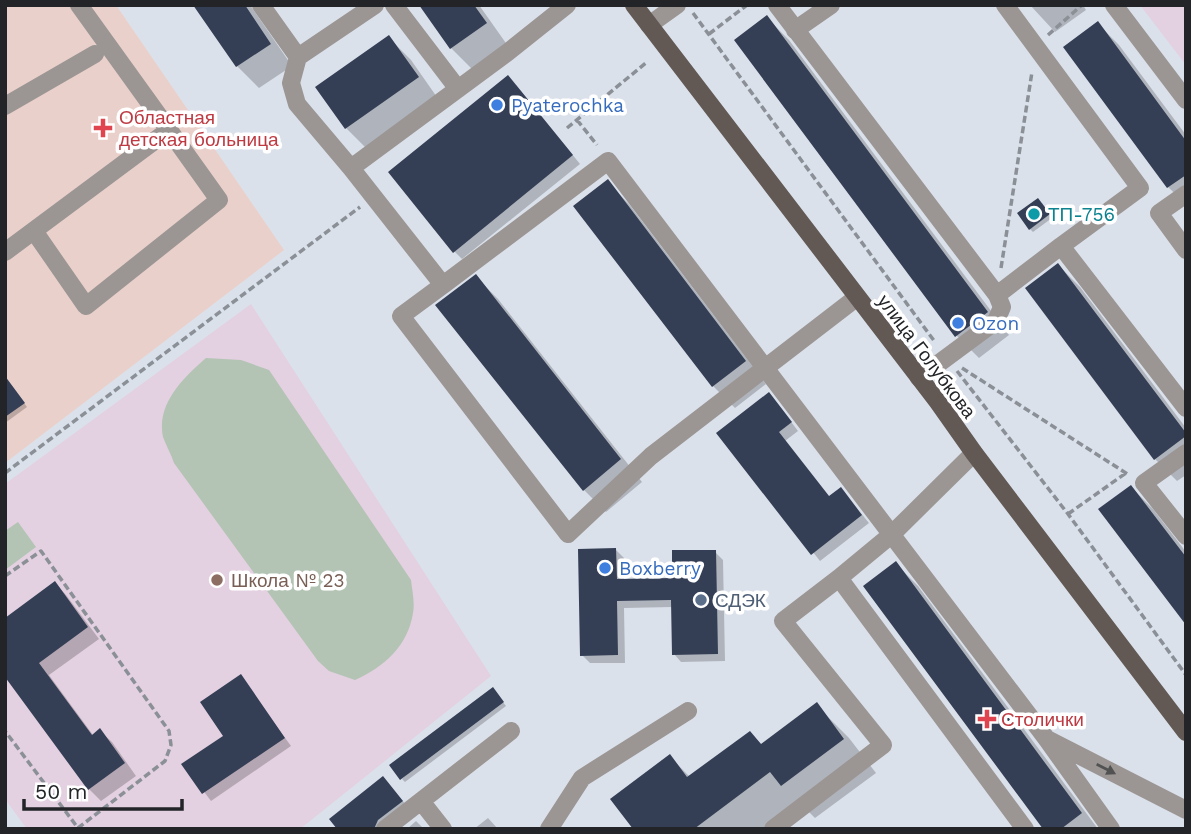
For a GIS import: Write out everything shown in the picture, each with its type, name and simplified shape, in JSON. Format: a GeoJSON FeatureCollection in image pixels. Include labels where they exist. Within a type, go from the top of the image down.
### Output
{"type":"FeatureCollection","features":[{"type":"Feature","properties":{"kind":"main road","name":"улица Голубкова"},"geometry":{"type":"LineString","coordinates":[[634,5],[1186,733]]}},
{"type":"Feature","properties":{"kind":"street"},"geometry":{"type":"LineString","coordinates":[[34,231],[86,306],[219,200],[79,5]]}},
{"type":"Feature","properties":{"kind":"street"},"geometry":{"type":"LineString","coordinates":[[261,5],[298,57]]}},
{"type":"Feature","properties":{"kind":"street"},"geometry":{"type":"LineString","coordinates":[[375,5],[298,57],[291,83],[298,104],[443,285]]}},
{"type":"Feature","properties":{"kind":"street"},"geometry":{"type":"LineString","coordinates":[[394,5],[458,89]]}},
{"type":"Feature","properties":{"kind":"street"},"geometry":{"type":"LineString","coordinates":[[351,168],[567,5]]}},
{"type":"Feature","properties":{"kind":"street"},"geometry":{"type":"LineString","coordinates":[[649,25],[677,5]]}},
{"type":"Feature","properties":{"kind":"street"},"geometry":{"type":"LineString","coordinates":[[777,5],[997,295],[1002,307],[996,321],[919,378]]}},
{"type":"Feature","properties":{"kind":"street"},"geometry":{"type":"LineString","coordinates":[[795,30],[831,5]]}},
{"type":"Feature","properties":{"kind":"street"},"geometry":{"type":"LineString","coordinates":[[1005,5],[1186,250]]}},
{"type":"Feature","properties":{"kind":"street"},"geometry":{"type":"LineString","coordinates":[[1114,5],[1186,100]]}},
{"type":"Feature","properties":{"kind":"street"},"geometry":{"type":"LineString","coordinates":[[5,106],[95,54]]}},
{"type":"Feature","properties":{"kind":"street"},"geometry":{"type":"LineString","coordinates":[[5,252],[169,130]]}},
{"type":"Feature","properties":{"kind":"street"},"geometry":{"type":"LineString","coordinates":[[856,298],[765,368],[651,456],[568,534],[401,316],[608,161],[765,368],[891,535],[1046,738],[1111,829]]}},
{"type":"Feature","properties":{"kind":"street"},"geometry":{"type":"LineString","coordinates":[[997,295],[1140,188]]}},
{"type":"Feature","properties":{"kind":"street"},"geometry":{"type":"LineString","coordinates":[[1159,213],[1186,194]]}},
{"type":"Feature","properties":{"kind":"street"},"geometry":{"type":"LineString","coordinates":[[1061,246],[1186,408]]}},
{"type":"Feature","properties":{"kind":"street"},"geometry":{"type":"LineString","coordinates":[[773,829],[883,745],[783,621],[891,535],[974,453]]}},
{"type":"Feature","properties":{"kind":"street"},"geometry":{"type":"LineString","coordinates":[[1186,453],[1144,483],[1186,536]]}},
{"type":"Feature","properties":{"kind":"street"},"geometry":{"type":"LineString","coordinates":[[839,578],[1025,829]]}},
{"type":"Feature","properties":{"kind":"street"},"geometry":{"type":"LineString","coordinates":[[549,829],[582,778],[688,711]]}},
{"type":"Feature","properties":{"kind":"street"},"geometry":{"type":"LineString","coordinates":[[385,829],[511,731]]}},
{"type":"Feature","properties":{"kind":"street"},"geometry":{"type":"LineString","coordinates":[[1046,738],[1186,810]]}},
{"type":"Feature","properties":{"kind":"street"},"geometry":{"type":"LineString","coordinates":[[421,801],[443,829]]}},
{"type":"Feature","properties":{"kind":"path"},"geometry":{"type":"LineString","coordinates":[[709,34],[747,5]]}},
{"type":"Feature","properties":{"kind":"path"},"geometry":{"type":"LineString","coordinates":[[997,295],[1035,47],[1082,5]]}},
{"type":"Feature","properties":{"kind":"path"},"geometry":{"type":"LineString","coordinates":[[567,128],[647,62]]}},
{"type":"Feature","properties":{"kind":"path"},"geometry":{"type":"LineString","coordinates":[[577,120],[608,161]]}},
{"type":"Feature","properties":{"kind":"path"},"geometry":{"type":"LineString","coordinates":[[5,473],[373,197]]}},
{"type":"Feature","properties":{"kind":"path"},"geometry":{"type":"LineString","coordinates":[[947,358],[1144,483]]}},
{"type":"Feature","properties":{"kind":"path"},"geometry":{"type":"LineString","coordinates":[[1068,514],[1126,473]]}},
{"type":"Feature","properties":{"kind":"path"},"geometry":{"type":"LineString","coordinates":[[5,576],[41,551],[169,731],[171,745],[165,761],[78,828],[5,731]]}},
{"type":"Feature","properties":{"kind":"shaded area","name":"Областная детская больница"},"geometry":{"type":"Polygon","coordinates":[[[5,5],[116,5],[284,250],[5,463],[5,5]]]}},
{"type":"Feature","properties":{"kind":"shaded area"},"geometry":{"type":"Polygon","coordinates":[[[1140,5],[1186,5],[1186,65],[1140,5]]]}},
{"type":"Feature","properties":{"kind":"shaded area","name":"Школа № 23"},"geometry":{"type":"Polygon","coordinates":[[[251,304],[491,676],[300,829],[27,829],[5,799],[5,484],[251,304]]]}},
{"type":"Feature","properties":{"kind":"green space"},"geometry":{"type":"Polygon","coordinates":[[[206,358],[241,360],[269,370],[411,580],[414,609],[406,636],[385,662],[355,680],[329,671],[318,661],[174,463],[163,437],[164,413],[174,392],[206,358]]]}},
{"type":"Feature","properties":{"kind":"green space"},"geometry":{"type":"Polygon","coordinates":[[[18,522],[36,547],[5,570],[5,531],[18,522]]]}},
{"type":"Feature","properties":{"kind":"building"},"geometry":{"type":"Polygon","coordinates":[[[193,5],[245,5],[271,44],[236,67],[193,5]]]}},
{"type":"Feature","properties":{"kind":"building"},"geometry":{"type":"Polygon","coordinates":[[[419,5],[474,5],[487,23],[450,49],[419,5]]]}},
{"type":"Feature","properties":{"kind":"building"},"geometry":{"type":"Polygon","coordinates":[[[767,15],[988,312],[955,337],[734,40],[767,15]]]}},
{"type":"Feature","properties":{"kind":"building"},"geometry":{"type":"Polygon","coordinates":[[[1098,21],[1186,141],[1186,175],[1167,188],[1063,47],[1098,21]]]}},
{"type":"Feature","properties":{"kind":"building"},"geometry":{"type":"Polygon","coordinates":[[[389,35],[419,77],[345,129],[315,87],[389,35]]]}},
{"type":"Feature","properties":{"kind":"building"},"geometry":{"type":"Polygon","coordinates":[[[508,75],[573,155],[453,253],[388,172],[508,75]]]}},
{"type":"Feature","properties":{"kind":"building"},"geometry":{"type":"Polygon","coordinates":[[[608,179],[746,361],[712,387],[573,206],[608,179]]]}},
{"type":"Feature","properties":{"kind":"building","name":"ТП-756"},"geometry":{"type":"Polygon","coordinates":[[[1038,198],[1050,214],[1029,230],[1017,213],[1038,198]]]}},
{"type":"Feature","properties":{"kind":"building"},"geometry":{"type":"Polygon","coordinates":[[[1058,263],[1186,433],[1186,436],[1154,460],[1025,288],[1058,263]]]}},
{"type":"Feature","properties":{"kind":"building"},"geometry":{"type":"Polygon","coordinates":[[[476,274],[621,459],[583,491],[435,305],[476,274]]]}},
{"type":"Feature","properties":{"kind":"building"},"geometry":{"type":"Polygon","coordinates":[[[5,376],[25,403],[5,417],[5,376]]]}},
{"type":"Feature","properties":{"kind":"building"},"geometry":{"type":"Polygon","coordinates":[[[769,392],[792,422],[779,432],[829,496],[841,487],[862,515],[811,555],[716,433],[769,392]]]}},
{"type":"Feature","properties":{"kind":"building"},"geometry":{"type":"Polygon","coordinates":[[[1131,485],[1186,557],[1186,625],[1098,509],[1131,485]]]}},
{"type":"Feature","properties":{"kind":"building"},"geometry":{"type":"Polygon","coordinates":[[[616,548],[617,579],[672,578],[672,550],[716,550],[718,654],[672,655],[671,600],[617,601],[618,655],[580,656],[578,549],[616,548]]]}},
{"type":"Feature","properties":{"kind":"building"},"geometry":{"type":"Polygon","coordinates":[[[896,561],[1082,813],[1061,829],[1043,829],[863,586],[896,561]]]}},
{"type":"Feature","properties":{"kind":"building"},"geometry":{"type":"Polygon","coordinates":[[[55,581],[88,627],[39,663],[92,735],[100,728],[125,763],[88,790],[5,677],[5,618],[55,581]]]}},
{"type":"Feature","properties":{"kind":"building"},"geometry":{"type":"Polygon","coordinates":[[[241,674],[285,738],[202,794],[181,764],[223,736],[200,702],[241,674]]]}},
{"type":"Feature","properties":{"kind":"building"},"geometry":{"type":"Polygon","coordinates":[[[493,687],[504,702],[400,780],[389,765],[493,687]]]}},
{"type":"Feature","properties":{"kind":"building"},"geometry":{"type":"Polygon","coordinates":[[[817,702],[844,739],[781,786],[770,772],[694,829],[633,829],[610,799],[670,754],[687,777],[750,731],[761,744],[817,702]]]}},
{"type":"Feature","properties":{"kind":"building"},"geometry":{"type":"Polygon","coordinates":[[[383,776],[403,801],[378,820],[374,829],[337,829],[329,819],[383,776]]]}},
{"type":"Feature","properties":{"kind":"place","name":"Pyaterochka"},"geometry":{"type":"Point","coordinates":[497,105]}},
{"type":"Feature","properties":{"kind":"place","name":"Областная детская больница"},"geometry":{"type":"Point","coordinates":[103,128]}},
{"type":"Feature","properties":{"kind":"place","name":"ТП-756"},"geometry":{"type":"Point","coordinates":[1034,214]}},
{"type":"Feature","properties":{"kind":"place","name":"Ozon"},"geometry":{"type":"Point","coordinates":[958,323]}},
{"type":"Feature","properties":{"kind":"place","name":"Boxberry"},"geometry":{"type":"Point","coordinates":[605,568]}},
{"type":"Feature","properties":{"kind":"place","name":"Школа № 23"},"geometry":{"type":"Point","coordinates":[217,580]}},
{"type":"Feature","properties":{"kind":"place","name":"СДЭК"},"geometry":{"type":"Point","coordinates":[701,600]}},
{"type":"Feature","properties":{"kind":"place","name":"Столички"},"geometry":{"type":"Point","coordinates":[987,719]}}]}
